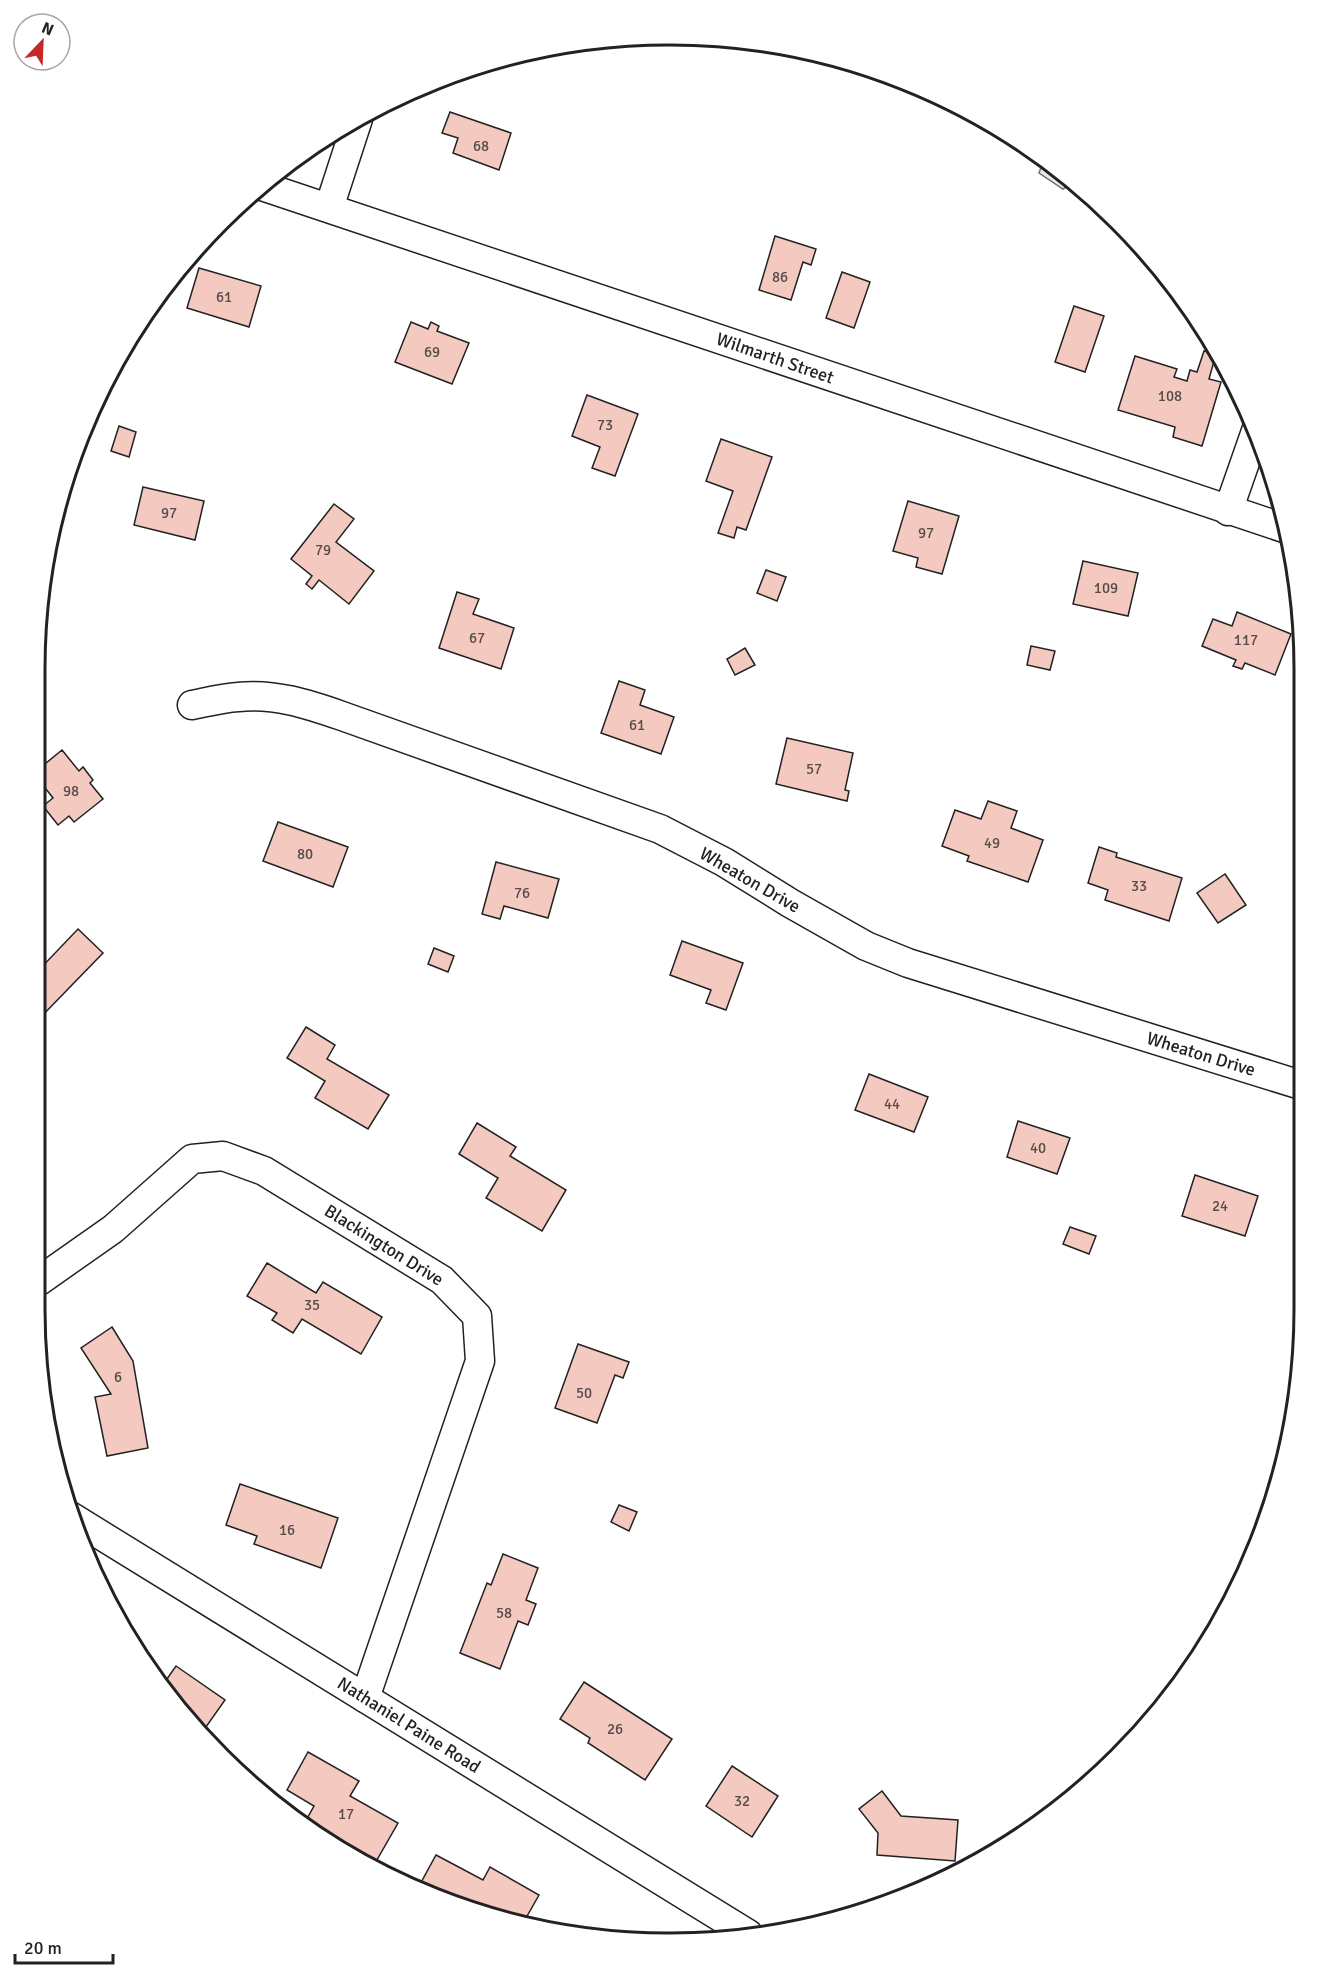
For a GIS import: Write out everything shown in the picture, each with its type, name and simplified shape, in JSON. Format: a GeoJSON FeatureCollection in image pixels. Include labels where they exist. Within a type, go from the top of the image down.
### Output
{"type":"FeatureCollection","features":[{"type":"Feature","properties":{"kind":"street"},"geometry":{"type":"LineString","coordinates":[[329,208],[354,131]]}},
{"type":"Feature","properties":{"kind":"street","name":"Wilmarth Street"},"geometry":{"type":"LineString","coordinates":[[271,189],[1277,526]]}},
{"type":"Feature","properties":{"kind":"street"},"geometry":{"type":"LineString","coordinates":[[1228,511],[1251,444]]}},
{"type":"Feature","properties":{"kind":"street","name":"Wheaton Drive"},"geometry":{"type":"LineString","coordinates":[[192,705],[239,697],[273,697],[310,705],[660,829],[724,862],[857,941],[908,963],[1294,1083]]}},
{"type":"Feature","properties":{"kind":"street","name":"Blackington Drive"},"geometry":{"type":"LineString","coordinates":[[45,1277],[113,1229],[192,1159],[223,1156],[264,1171],[442,1280],[477,1316],[480,1360],[365,1698]]}},
{"type":"Feature","properties":{"kind":"street","name":"Nathaniel Paine Road"},"geometry":{"type":"LineString","coordinates":[[84,1525],[740,1929]]}},
{"type":"Feature","properties":{"kind":"green space"},"geometry":{"type":"Polygon","coordinates":[[[1041,168],[1066,187],[1063,189],[1039,173],[1041,168]]]}},
{"type":"Feature","properties":{"kind":"building"},"geometry":{"type":"Polygon","coordinates":[[[450,112],[511,133],[499,170],[453,153],[458,138],[442,133],[450,112]]]}},
{"type":"Feature","properties":{"kind":"building"},"geometry":{"type":"Polygon","coordinates":[[[775,236],[816,249],[811,265],[803,262],[791,300],[759,290],[775,236]]]}},
{"type":"Feature","properties":{"kind":"building"},"geometry":{"type":"Polygon","coordinates":[[[199,268],[261,286],[249,327],[187,308],[199,268]]]}},
{"type":"Feature","properties":{"kind":"building"},"geometry":{"type":"Polygon","coordinates":[[[842,272],[870,282],[854,328],[826,318],[842,272]]]}},
{"type":"Feature","properties":{"kind":"building"},"geometry":{"type":"Polygon","coordinates":[[[1074,306],[1104,316],[1085,372],[1055,362],[1074,306]]]}},
{"type":"Feature","properties":{"kind":"building"},"geometry":{"type":"Polygon","coordinates":[[[411,322],[428,329],[431,322],[439,326],[437,331],[469,343],[452,384],[395,362],[411,322]]]}},
{"type":"Feature","properties":{"kind":"building"},"geometry":{"type":"Polygon","coordinates":[[[1204,351],[1207,352],[1213,363],[1209,379],[1221,382],[1202,446],[1173,437],[1175,427],[1118,410],[1135,356],[1177,369],[1174,377],[1187,381],[1190,370],[1197,372],[1204,351]]]}},
{"type":"Feature","properties":{"kind":"building"},"geometry":{"type":"Polygon","coordinates":[[[587,395],[638,414],[615,476],[592,468],[600,447],[572,436],[587,395]]]}},
{"type":"Feature","properties":{"kind":"building"},"geometry":{"type":"Polygon","coordinates":[[[119,426],[136,432],[129,457],[111,451],[119,426]]]}},
{"type":"Feature","properties":{"kind":"building"},"geometry":{"type":"Polygon","coordinates":[[[721,439],[772,457],[746,530],[737,527],[734,538],[718,533],[733,491],[706,481],[721,439]]]}},
{"type":"Feature","properties":{"kind":"building"},"geometry":{"type":"Polygon","coordinates":[[[143,487],[204,501],[195,540],[134,525],[143,487]]]}},
{"type":"Feature","properties":{"kind":"building"},"geometry":{"type":"Polygon","coordinates":[[[908,501],[959,516],[942,574],[916,567],[918,558],[893,551],[908,501]]]}},
{"type":"Feature","properties":{"kind":"building"},"geometry":{"type":"Polygon","coordinates":[[[334,504],[354,519],[336,542],[374,571],[349,604],[319,580],[312,589],[306,584],[312,576],[291,559],[334,504]]]}},
{"type":"Feature","properties":{"kind":"building"},"geometry":{"type":"Polygon","coordinates":[[[1083,561],[1138,573],[1128,616],[1073,604],[1083,561]]]}},
{"type":"Feature","properties":{"kind":"building"},"geometry":{"type":"Polygon","coordinates":[[[766,570],[786,577],[777,601],[757,593],[766,570]]]}},
{"type":"Feature","properties":{"kind":"building"},"geometry":{"type":"Polygon","coordinates":[[[457,592],[479,599],[473,614],[514,628],[501,669],[439,648],[457,592]]]}},
{"type":"Feature","properties":{"kind":"building"},"geometry":{"type":"Polygon","coordinates":[[[1237,612],[1291,634],[1275,675],[1245,663],[1242,669],[1233,666],[1236,660],[1202,646],[1213,619],[1232,626],[1237,612]]]}},
{"type":"Feature","properties":{"kind":"building"},"geometry":{"type":"Polygon","coordinates":[[[1031,646],[1055,651],[1050,670],[1027,665],[1031,646]]]}},
{"type":"Feature","properties":{"kind":"building"},"geometry":{"type":"Polygon","coordinates":[[[745,648],[755,665],[735,675],[727,659],[745,648]]]}},
{"type":"Feature","properties":{"kind":"building"},"geometry":{"type":"Polygon","coordinates":[[[619,681],[645,690],[640,705],[674,717],[661,754],[601,733],[619,681]]]}},
{"type":"Feature","properties":{"kind":"building"},"geometry":{"type":"Polygon","coordinates":[[[787,738],[853,753],[845,790],[849,791],[847,801],[776,784],[787,738]]]}},
{"type":"Feature","properties":{"kind":"building"},"geometry":{"type":"Polygon","coordinates":[[[62,750],[79,771],[83,767],[93,780],[90,783],[103,799],[74,822],[69,816],[58,825],[45,809],[45,804],[53,798],[45,788],[45,764],[62,750]]]}},
{"type":"Feature","properties":{"kind":"building"},"geometry":{"type":"Polygon","coordinates":[[[988,801],[1017,811],[1011,828],[1043,840],[1028,882],[967,861],[969,856],[942,846],[955,810],[981,819],[988,801]]]}},
{"type":"Feature","properties":{"kind":"building"},"geometry":{"type":"Polygon","coordinates":[[[278,822],[348,847],[333,887],[263,861],[278,822]]]}},
{"type":"Feature","properties":{"kind":"building"},"geometry":{"type":"Polygon","coordinates":[[[1099,847],[1117,853],[1116,857],[1182,878],[1169,921],[1105,900],[1108,890],[1088,883],[1099,847]]]}},
{"type":"Feature","properties":{"kind":"building"},"geometry":{"type":"Polygon","coordinates":[[[496,862],[559,879],[548,918],[504,906],[500,919],[482,914],[496,862]]]}},
{"type":"Feature","properties":{"kind":"building"},"geometry":{"type":"Polygon","coordinates":[[[1225,874],[1246,905],[1218,923],[1197,893],[1225,874]]]}},
{"type":"Feature","properties":{"kind":"building"},"geometry":{"type":"Polygon","coordinates":[[[78,929],[103,953],[45,1013],[45,964],[78,929]]]}},
{"type":"Feature","properties":{"kind":"building"},"geometry":{"type":"Polygon","coordinates":[[[682,941],[743,963],[726,1010],[706,1003],[711,990],[670,975],[682,941]]]}},
{"type":"Feature","properties":{"kind":"building"},"geometry":{"type":"Polygon","coordinates":[[[434,948],[454,956],[448,972],[428,964],[434,948]]]}},
{"type":"Feature","properties":{"kind":"building"},"geometry":{"type":"Polygon","coordinates":[[[306,1027],[335,1045],[327,1059],[389,1095],[368,1129],[315,1098],[325,1081],[287,1058],[306,1027]]]}},
{"type":"Feature","properties":{"kind":"building"},"geometry":{"type":"Polygon","coordinates":[[[869,1074],[928,1097],[914,1132],[855,1110],[869,1074]]]}},
{"type":"Feature","properties":{"kind":"building"},"geometry":{"type":"Polygon","coordinates":[[[1018,1121],[1070,1138],[1057,1174],[1007,1157],[1018,1121]]]}},
{"type":"Feature","properties":{"kind":"building"},"geometry":{"type":"Polygon","coordinates":[[[477,1123],[516,1147],[510,1156],[566,1190],[542,1231],[486,1198],[498,1178],[459,1154],[477,1123]]]}},
{"type":"Feature","properties":{"kind":"building"},"geometry":{"type":"Polygon","coordinates":[[[1195,1175],[1258,1196],[1245,1236],[1182,1216],[1195,1175]]]}},
{"type":"Feature","properties":{"kind":"building"},"geometry":{"type":"Polygon","coordinates":[[[1070,1227],[1096,1236],[1089,1254],[1063,1244],[1070,1227]]]}},
{"type":"Feature","properties":{"kind":"building"},"geometry":{"type":"Polygon","coordinates":[[[267,1263],[316,1293],[323,1282],[382,1317],[361,1354],[302,1319],[293,1333],[272,1320],[277,1313],[247,1296],[267,1263]]]}},
{"type":"Feature","properties":{"kind":"building"},"geometry":{"type":"Polygon","coordinates":[[[112,1327],[133,1361],[148,1448],[107,1456],[95,1397],[111,1394],[81,1348],[112,1327]]]}},
{"type":"Feature","properties":{"kind":"building"},"geometry":{"type":"Polygon","coordinates":[[[578,1344],[629,1362],[623,1378],[615,1375],[597,1423],[555,1408],[578,1344]]]}},
{"type":"Feature","properties":{"kind":"building"},"geometry":{"type":"Polygon","coordinates":[[[240,1484],[338,1518],[321,1568],[254,1544],[257,1536],[226,1525],[240,1484]]]}},
{"type":"Feature","properties":{"kind":"building"},"geometry":{"type":"Polygon","coordinates":[[[619,1505],[637,1512],[629,1531],[611,1522],[619,1505]]]}},
{"type":"Feature","properties":{"kind":"building"},"geometry":{"type":"Polygon","coordinates":[[[503,1554],[538,1568],[526,1600],[536,1604],[528,1625],[518,1621],[500,1669],[460,1653],[487,1583],[491,1585],[503,1554]]]}},
{"type":"Feature","properties":{"kind":"building"},"geometry":{"type":"Polygon","coordinates":[[[176,1666],[225,1700],[206,1727],[167,1679],[176,1666]]]}},
{"type":"Feature","properties":{"kind":"building"},"geometry":{"type":"Polygon","coordinates":[[[584,1682],[672,1739],[645,1780],[588,1743],[590,1738],[560,1719],[584,1682]]]}},
{"type":"Feature","properties":{"kind":"building"},"geometry":{"type":"Polygon","coordinates":[[[308,1752],[359,1781],[350,1796],[398,1823],[377,1860],[308,1817],[314,1806],[287,1790],[308,1752]]]}},
{"type":"Feature","properties":{"kind":"building"},"geometry":{"type":"Polygon","coordinates":[[[732,1766],[778,1796],[752,1837],[706,1806],[732,1766]]]}},
{"type":"Feature","properties":{"kind":"building"},"geometry":{"type":"Polygon","coordinates":[[[882,1791],[901,1816],[958,1820],[955,1861],[877,1855],[878,1833],[859,1809],[882,1791]]]}},
{"type":"Feature","properties":{"kind":"building"},"geometry":{"type":"Polygon","coordinates":[[[436,1855],[483,1880],[490,1867],[539,1895],[527,1916],[469,1900],[422,1881],[436,1855]]]}}]}
